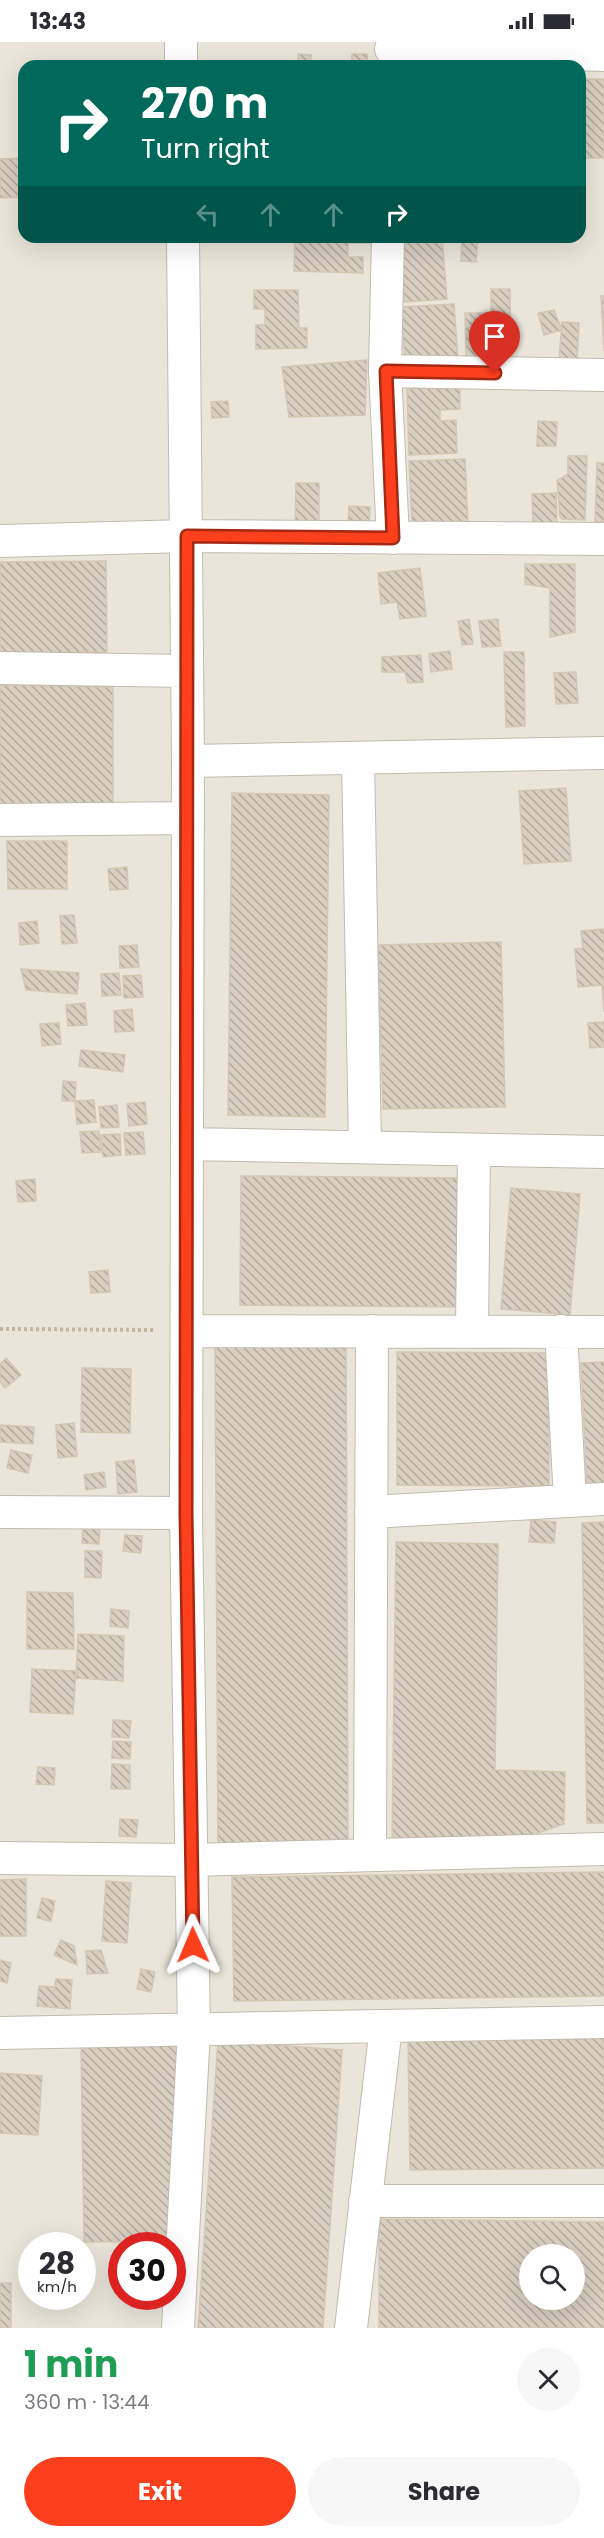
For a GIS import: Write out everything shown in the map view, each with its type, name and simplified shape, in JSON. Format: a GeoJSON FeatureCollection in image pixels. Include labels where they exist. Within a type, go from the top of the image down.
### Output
{"type":"FeatureCollection","features":[{"type":"Feature","properties":{"kind":"street"},"geometry":{"type":"LineString","coordinates":[[181,42],[181,60]]}},
{"type":"Feature","properties":{"kind":"street"},"geometry":{"type":"LineString","coordinates":[[391,52],[604,55]]}},
{"type":"Feature","properties":{"kind":"street"},"geometry":{"type":"LineString","coordinates":[[178,2328],[194,2030],[186,1513],[188,761],[183,243]]}},
{"type":"Feature","properties":{"kind":"street"},"geometry":{"type":"LineString","coordinates":[[388,243],[386,371],[393,538]]}},
{"type":"Feature","properties":{"kind":"street"},"geometry":{"type":"LineString","coordinates":[[386,371],[604,375]]}},
{"type":"Feature","properties":{"kind":"street"},"geometry":{"type":"LineString","coordinates":[[0,540],[187,536],[604,539]]}},
{"type":"Feature","properties":{"kind":"street"},"geometry":{"type":"LineString","coordinates":[[0,668],[187,671]]}},
{"type":"Feature","properties":{"kind":"street"},"geometry":{"type":"LineString","coordinates":[[188,761],[604,753]]}},
{"type":"Feature","properties":{"kind":"street"},"geometry":{"type":"LineString","coordinates":[[358,758],[365,1147]]}},
{"type":"Feature","properties":{"kind":"street"},"geometry":{"type":"LineString","coordinates":[[0,820],[188,818]]}},
{"type":"Feature","properties":{"kind":"street"},"geometry":{"type":"LineString","coordinates":[[187,1144],[604,1152]]}},
{"type":"Feature","properties":{"kind":"street"},"geometry":{"type":"LineString","coordinates":[[472,1331],[474,1150]]}},
{"type":"Feature","properties":{"kind":"street"},"geometry":{"type":"LineString","coordinates":[[187,1330],[604,1332]]}},
{"type":"Feature","properties":{"kind":"street"},"geometry":{"type":"LineString","coordinates":[[370,1856],[372,1331]]}},
{"type":"Feature","properties":{"kind":"street"},"geometry":{"type":"LineString","coordinates":[[561,1332],[570,1501]]}},
{"type":"Feature","properties":{"kind":"street"},"geometry":{"type":"LineString","coordinates":[[371,1512],[604,1499]]}},
{"type":"Feature","properties":{"kind":"street"},"geometry":{"type":"LineString","coordinates":[[0,1512],[186,1513]]}},
{"type":"Feature","properties":{"kind":"street"},"geometry":{"type":"LineString","coordinates":[[0,1858],[191,1860],[604,1850]]}},
{"type":"Feature","properties":{"kind":"street"},"geometry":{"type":"LineString","coordinates":[[0,2033],[604,2022]]}},
{"type":"Feature","properties":{"kind":"street"},"geometry":{"type":"LineString","coordinates":[[351,2328],[386,2026]]}},
{"type":"Feature","properties":{"kind":"street"},"geometry":{"type":"LineString","coordinates":[[365,2201],[604,2201]]}},
{"type":"Feature","properties":{"kind":"path"},"geometry":{"type":"LineString","coordinates":[[0,1329],[187,1330]]}},
{"type":"Feature","properties":{"kind":"shaded area"},"geometry":{"type":"Polygon","coordinates":[[[0,42],[604,42],[604,2328],[0,2328],[0,42]]]}},
{"type":"Feature","properties":{"kind":"building"},"geometry":{"type":"Polygon","coordinates":[[[298,54],[311,55],[311,60],[298,60],[298,54]]]}},
{"type":"Feature","properties":{"kind":"building"},"geometry":{"type":"Polygon","coordinates":[[[352,54],[367,54],[368,60],[352,60],[352,54]]]}},
{"type":"Feature","properties":{"kind":"building"},"geometry":{"type":"Polygon","coordinates":[[[586,79],[604,79],[604,158],[586,158],[586,79]]]}},
{"type":"Feature","properties":{"kind":"building"},"geometry":{"type":"Polygon","coordinates":[[[18,158],[18,197],[0,198],[0,159],[18,158]]]}},
{"type":"Feature","properties":{"kind":"building"},"geometry":{"type":"Polygon","coordinates":[[[295,243],[348,243],[348,257],[363,257],[363,273],[294,271],[295,243]]]}},
{"type":"Feature","properties":{"kind":"building"},"geometry":{"type":"Polygon","coordinates":[[[400,243],[442,243],[447,299],[404,302],[400,243]]]}},
{"type":"Feature","properties":{"kind":"building"},"geometry":{"type":"Polygon","coordinates":[[[462,243],[478,243],[476,262],[461,261],[462,243]]]}},
{"type":"Feature","properties":{"kind":"building"},"geometry":{"type":"Polygon","coordinates":[[[491,289],[510,289],[511,360],[466,359],[465,313],[491,313],[491,289]]]}},
{"type":"Feature","properties":{"kind":"building"},"geometry":{"type":"Polygon","coordinates":[[[254,290],[298,290],[299,328],[307,328],[307,348],[256,349],[256,325],[265,325],[265,309],[254,309],[254,290]]]}},
{"type":"Feature","properties":{"kind":"building"},"geometry":{"type":"Polygon","coordinates":[[[601,296],[604,296],[604,351],[601,296]]]}},
{"type":"Feature","properties":{"kind":"building"},"geometry":{"type":"Polygon","coordinates":[[[454,304],[458,360],[405,364],[401,307],[454,304]]]}},
{"type":"Feature","properties":{"kind":"building"},"geometry":{"type":"Polygon","coordinates":[[[554,310],[562,330],[544,335],[538,313],[554,310]]]}},
{"type":"Feature","properties":{"kind":"building"},"geometry":{"type":"Polygon","coordinates":[[[562,322],[579,323],[577,360],[559,359],[562,322]]]}},
{"type":"Feature","properties":{"kind":"building"},"geometry":{"type":"Polygon","coordinates":[[[367,360],[365,415],[289,417],[282,367],[367,360]]]}},
{"type":"Feature","properties":{"kind":"building"},"geometry":{"type":"Polygon","coordinates":[[[460,387],[460,409],[440,410],[440,421],[456,420],[457,453],[409,455],[407,389],[460,387]]]}},
{"type":"Feature","properties":{"kind":"building"},"geometry":{"type":"Polygon","coordinates":[[[228,401],[229,417],[212,418],[211,402],[228,401]]]}},
{"type":"Feature","properties":{"kind":"building"},"geometry":{"type":"Polygon","coordinates":[[[538,421],[557,422],[556,446],[537,446],[538,421]]]}},
{"type":"Feature","properties":{"kind":"building"},"geometry":{"type":"Polygon","coordinates":[[[568,456],[587,456],[585,520],[560,517],[557,481],[568,474],[568,456]]]}},
{"type":"Feature","properties":{"kind":"building"},"geometry":{"type":"Polygon","coordinates":[[[465,459],[468,524],[412,526],[409,461],[465,459]]]}},
{"type":"Feature","properties":{"kind":"building"},"geometry":{"type":"Polygon","coordinates":[[[597,463],[604,463],[604,522],[595,522],[597,463]]]}},
{"type":"Feature","properties":{"kind":"building"},"geometry":{"type":"Polygon","coordinates":[[[296,483],[319,483],[319,522],[295,531],[296,483]]]}},
{"type":"Feature","properties":{"kind":"building"},"geometry":{"type":"Polygon","coordinates":[[[556,493],[557,524],[533,525],[532,494],[556,493]]]}},
{"type":"Feature","properties":{"kind":"building"},"geometry":{"type":"Polygon","coordinates":[[[349,506],[370,507],[369,527],[348,526],[349,506]]]}},
{"type":"Feature","properties":{"kind":"building"},"geometry":{"type":"Polygon","coordinates":[[[106,561],[107,652],[0,653],[0,562],[106,561]]]}},
{"type":"Feature","properties":{"kind":"building"},"geometry":{"type":"Polygon","coordinates":[[[525,564],[575,564],[575,632],[550,637],[550,588],[525,584],[525,564]]]}},
{"type":"Feature","properties":{"kind":"building"},"geometry":{"type":"Polygon","coordinates":[[[420,568],[426,616],[400,619],[397,602],[381,604],[378,573],[420,568]]]}},
{"type":"Feature","properties":{"kind":"building"},"geometry":{"type":"Polygon","coordinates":[[[469,619],[473,644],[462,645],[458,621],[469,619]]]}},
{"type":"Feature","properties":{"kind":"building"},"geometry":{"type":"Polygon","coordinates":[[[498,619],[501,646],[482,647],[479,621],[498,619]]]}},
{"type":"Feature","properties":{"kind":"building"},"geometry":{"type":"Polygon","coordinates":[[[450,651],[452,669],[431,672],[429,654],[450,651]]]}},
{"type":"Feature","properties":{"kind":"building"},"geometry":{"type":"Polygon","coordinates":[[[504,652],[524,652],[525,726],[506,727],[504,652]]]}},
{"type":"Feature","properties":{"kind":"building"},"geometry":{"type":"Polygon","coordinates":[[[421,655],[423,682],[408,683],[405,672],[382,672],[382,657],[421,655]]]}},
{"type":"Feature","properties":{"kind":"building"},"geometry":{"type":"Polygon","coordinates":[[[576,672],[578,703],[556,704],[554,673],[576,672]]]}},
{"type":"Feature","properties":{"kind":"building"},"geometry":{"type":"Polygon","coordinates":[[[0,685],[113,687],[113,805],[0,804],[0,685]]]}},
{"type":"Feature","properties":{"kind":"building"},"geometry":{"type":"Polygon","coordinates":[[[566,788],[571,861],[524,864],[519,791],[566,788]]]}},
{"type":"Feature","properties":{"kind":"building"},"geometry":{"type":"Polygon","coordinates":[[[232,793],[329,795],[325,1117],[228,1115],[232,793]]]}},
{"type":"Feature","properties":{"kind":"building"},"geometry":{"type":"Polygon","coordinates":[[[7,841],[67,841],[67,889],[8,889],[7,841]]]}},
{"type":"Feature","properties":{"kind":"building"},"geometry":{"type":"Polygon","coordinates":[[[127,867],[128,889],[110,890],[108,869],[127,867]]]}},
{"type":"Feature","properties":{"kind":"building"},"geometry":{"type":"Polygon","coordinates":[[[74,915],[77,943],[62,944],[60,916],[74,915]]]}},
{"type":"Feature","properties":{"kind":"building"},"geometry":{"type":"Polygon","coordinates":[[[37,921],[39,943],[20,945],[19,923],[37,921]]]}},
{"type":"Feature","properties":{"kind":"building"},"geometry":{"type":"Polygon","coordinates":[[[604,929],[604,1012],[602,985],[578,987],[575,949],[583,948],[581,931],[604,929]]]}},
{"type":"Feature","properties":{"kind":"building"},"geometry":{"type":"Polygon","coordinates":[[[501,942],[505,1107],[383,1109],[378,945],[501,942]]]}},
{"type":"Feature","properties":{"kind":"building"},"geometry":{"type":"Polygon","coordinates":[[[137,945],[139,967],[120,968],[119,946],[137,945]]]}},
{"type":"Feature","properties":{"kind":"building"},"geometry":{"type":"Polygon","coordinates":[[[21,969],[79,973],[77,994],[26,990],[21,969]]]}},
{"type":"Feature","properties":{"kind":"building"},"geometry":{"type":"Polygon","coordinates":[[[119,973],[121,995],[102,996],[101,974],[119,973]]]}},
{"type":"Feature","properties":{"kind":"building"},"geometry":{"type":"Polygon","coordinates":[[[141,975],[143,997],[124,998],[123,976],[141,975]]]}},
{"type":"Feature","properties":{"kind":"building"},"geometry":{"type":"Polygon","coordinates":[[[85,1003],[87,1025],[68,1026],[66,1005],[85,1003]]]}},
{"type":"Feature","properties":{"kind":"building"},"geometry":{"type":"Polygon","coordinates":[[[132,1009],[134,1031],[115,1032],[114,1011],[132,1009]]]}},
{"type":"Feature","properties":{"kind":"building"},"geometry":{"type":"Polygon","coordinates":[[[604,1022],[604,1047],[590,1048],[588,1023],[604,1022]]]}},
{"type":"Feature","properties":{"kind":"building"},"geometry":{"type":"Polygon","coordinates":[[[59,1023],[61,1044],[42,1046],[40,1024],[59,1023]]]}},
{"type":"Feature","properties":{"kind":"building"},"geometry":{"type":"Polygon","coordinates":[[[81,1050],[125,1055],[123,1072],[79,1066],[81,1050]]]}},
{"type":"Feature","properties":{"kind":"building"},"geometry":{"type":"Polygon","coordinates":[[[63,1081],[76,1082],[75,1101],[62,1101],[63,1081]]]}},
{"type":"Feature","properties":{"kind":"building"},"geometry":{"type":"Polygon","coordinates":[[[94,1100],[96,1122],[77,1124],[75,1101],[94,1100]]]}},
{"type":"Feature","properties":{"kind":"building"},"geometry":{"type":"Polygon","coordinates":[[[145,1102],[147,1124],[129,1126],[127,1104],[145,1102]]]}},
{"type":"Feature","properties":{"kind":"building"},"geometry":{"type":"Polygon","coordinates":[[[117,1105],[119,1127],[101,1128],[99,1107],[117,1105]]]}},
{"type":"Feature","properties":{"kind":"building"},"geometry":{"type":"Polygon","coordinates":[[[99,1131],[101,1152],[82,1153],[80,1132],[99,1131]]]}},
{"type":"Feature","properties":{"kind":"building"},"geometry":{"type":"Polygon","coordinates":[[[143,1132],[145,1154],[126,1155],[124,1133],[143,1132]]]}},
{"type":"Feature","properties":{"kind":"building"},"geometry":{"type":"Polygon","coordinates":[[[120,1134],[121,1155],[103,1157],[101,1135],[120,1134]]]}},
{"type":"Feature","properties":{"kind":"building"},"geometry":{"type":"Polygon","coordinates":[[[241,1176],[463,1178],[462,1307],[240,1305],[241,1176]]]}},
{"type":"Feature","properties":{"kind":"building"},"geometry":{"type":"Polygon","coordinates":[[[35,1179],[36,1201],[18,1202],[16,1181],[35,1179]]]}},
{"type":"Feature","properties":{"kind":"building"},"geometry":{"type":"Polygon","coordinates":[[[511,1188],[580,1194],[570,1315],[501,1309],[511,1188]]]}},
{"type":"Feature","properties":{"kind":"building"},"geometry":{"type":"Polygon","coordinates":[[[108,1270],[110,1292],[91,1293],[89,1272],[108,1270]]]}},
{"type":"Feature","properties":{"kind":"building"},"geometry":{"type":"Polygon","coordinates":[[[215,1343],[346,1343],[348,1843],[218,1843],[215,1343]]]}},
{"type":"Feature","properties":{"kind":"building"},"geometry":{"type":"Polygon","coordinates":[[[397,1352],[549,1353],[549,1486],[397,1485],[397,1352]]]}},
{"type":"Feature","properties":{"kind":"building"},"geometry":{"type":"Polygon","coordinates":[[[6,1358],[21,1375],[5,1388],[0,1382],[0,1364],[6,1358]]]}},
{"type":"Feature","properties":{"kind":"building"},"geometry":{"type":"Polygon","coordinates":[[[604,1362],[604,1485],[587,1485],[581,1363],[604,1362]]]}},
{"type":"Feature","properties":{"kind":"building"},"geometry":{"type":"Polygon","coordinates":[[[82,1368],[131,1369],[130,1433],[81,1432],[82,1368]]]}},
{"type":"Feature","properties":{"kind":"building"},"geometry":{"type":"Polygon","coordinates":[[[74,1423],[77,1456],[58,1458],[56,1425],[74,1423]]]}},
{"type":"Feature","properties":{"kind":"building"},"geometry":{"type":"Polygon","coordinates":[[[0,1425],[34,1427],[33,1444],[0,1442],[0,1425]]]}},
{"type":"Feature","properties":{"kind":"building"},"geometry":{"type":"Polygon","coordinates":[[[11,1450],[32,1455],[28,1473],[7,1468],[11,1450]]]}},
{"type":"Feature","properties":{"kind":"building"},"geometry":{"type":"Polygon","coordinates":[[[134,1460],[137,1492],[118,1494],[116,1462],[134,1460]]]}},
{"type":"Feature","properties":{"kind":"building"},"geometry":{"type":"Polygon","coordinates":[[[104,1472],[106,1487],[86,1490],[84,1475],[104,1472]]]}},
{"type":"Feature","properties":{"kind":"building"},"geometry":{"type":"Polygon","coordinates":[[[531,1520],[556,1522],[554,1543],[529,1542],[531,1520]]]}},
{"type":"Feature","properties":{"kind":"building"},"geometry":{"type":"Polygon","coordinates":[[[604,1522],[604,1823],[587,1823],[582,1523],[604,1522]]]}},
{"type":"Feature","properties":{"kind":"building"},"geometry":{"type":"Polygon","coordinates":[[[83,1526],[100,1528],[99,1544],[82,1543],[83,1526]]]}},
{"type":"Feature","properties":{"kind":"building"},"geometry":{"type":"Polygon","coordinates":[[[125,1535],[142,1536],[141,1553],[123,1551],[125,1535]]]}},
{"type":"Feature","properties":{"kind":"building"},"geometry":{"type":"Polygon","coordinates":[[[396,1542],[498,1544],[495,1770],[565,1772],[564,1824],[518,1840],[392,1838],[396,1542]]]}},
{"type":"Feature","properties":{"kind":"building"},"geometry":{"type":"Polygon","coordinates":[[[85,1551],[102,1551],[101,1578],[85,1577],[85,1551]]]}},
{"type":"Feature","properties":{"kind":"building"},"geometry":{"type":"Polygon","coordinates":[[[27,1592],[73,1593],[74,1649],[27,1649],[27,1592]]]}},
{"type":"Feature","properties":{"kind":"building"},"geometry":{"type":"Polygon","coordinates":[[[111,1609],[129,1611],[128,1628],[110,1626],[111,1609]]]}},
{"type":"Feature","properties":{"kind":"building"},"geometry":{"type":"Polygon","coordinates":[[[78,1634],[124,1636],[123,1681],[76,1678],[78,1634]]]}},
{"type":"Feature","properties":{"kind":"building"},"geometry":{"type":"Polygon","coordinates":[[[32,1669],[76,1671],[73,1714],[30,1712],[32,1669]]]}},
{"type":"Feature","properties":{"kind":"building"},"geometry":{"type":"Polygon","coordinates":[[[113,1720],[131,1721],[129,1738],[112,1737],[113,1720]]]}},
{"type":"Feature","properties":{"kind":"building"},"geometry":{"type":"Polygon","coordinates":[[[113,1741],[131,1742],[130,1759],[112,1758],[113,1741]]]}},
{"type":"Feature","properties":{"kind":"building"},"geometry":{"type":"Polygon","coordinates":[[[112,1764],[130,1765],[130,1789],[111,1789],[112,1764]]]}},
{"type":"Feature","properties":{"kind":"building"},"geometry":{"type":"Polygon","coordinates":[[[38,1767],[55,1768],[54,1785],[36,1784],[38,1767]]]}},
{"type":"Feature","properties":{"kind":"building"},"geometry":{"type":"Polygon","coordinates":[[[120,1819],[138,1820],[136,1837],[119,1836],[120,1819]]]}},
{"type":"Feature","properties":{"kind":"building"},"geometry":{"type":"Polygon","coordinates":[[[604,1872],[604,1996],[234,2001],[232,1877],[604,1872]]]}},
{"type":"Feature","properties":{"kind":"building"},"geometry":{"type":"Polygon","coordinates":[[[26,1879],[26,1936],[0,1936],[0,1880],[26,1879]]]}},
{"type":"Feature","properties":{"kind":"building"},"geometry":{"type":"Polygon","coordinates":[[[106,1881],[131,1883],[127,1943],[102,1941],[106,1881]]]}},
{"type":"Feature","properties":{"kind":"building"},"geometry":{"type":"Polygon","coordinates":[[[42,1898],[55,1901],[51,1921],[37,1918],[42,1898]]]}},
{"type":"Feature","properties":{"kind":"building"},"geometry":{"type":"Polygon","coordinates":[[[61,1940],[74,1946],[77,1965],[54,1955],[61,1940]]]}},
{"type":"Feature","properties":{"kind":"building"},"geometry":{"type":"Polygon","coordinates":[[[101,1950],[108,1973],[87,1974],[86,1951],[101,1950]]]}},
{"type":"Feature","properties":{"kind":"building"},"geometry":{"type":"Polygon","coordinates":[[[0,1960],[11,1963],[7,1983],[0,1981],[0,1960]]]}},
{"type":"Feature","properties":{"kind":"building"},"geometry":{"type":"Polygon","coordinates":[[[141,1969],[155,1972],[151,1992],[137,1989],[141,1969]]]}},
{"type":"Feature","properties":{"kind":"building"},"geometry":{"type":"Polygon","coordinates":[[[56,1979],[72,1980],[70,2009],[37,2006],[39,1986],[55,1987],[56,1979]]]}},
{"type":"Feature","properties":{"kind":"building"},"geometry":{"type":"Polygon","coordinates":[[[604,2036],[604,2168],[410,2170],[408,2038],[604,2036]]]}},
{"type":"Feature","properties":{"kind":"building"},"geometry":{"type":"Polygon","coordinates":[[[218,2041],[342,2050],[323,2328],[198,2328],[218,2041]]]}},
{"type":"Feature","properties":{"kind":"building"},"geometry":{"type":"Polygon","coordinates":[[[177,2046],[181,2232],[108,2232],[108,2242],[96,2242],[96,2232],[84,2232],[81,2047],[177,2046]]]}},
{"type":"Feature","properties":{"kind":"building"},"geometry":{"type":"Polygon","coordinates":[[[0,2073],[42,2076],[38,2135],[0,2133],[0,2073]]]}},
{"type":"Feature","properties":{"kind":"building"},"geometry":{"type":"Polygon","coordinates":[[[379,2219],[604,2222],[604,2328],[379,2328],[379,2219]]]}},
{"type":"Feature","properties":{"kind":"building"},"geometry":{"type":"Polygon","coordinates":[[[0,2283],[11,2283],[11,2328],[0,2328],[0,2283]]]}},
{"type":"Feature","properties":{"kind":"route"},"geometry":{"type":"LineString","coordinates":[[193,1945],[186,1513],[187,536],[393,538],[386,371],[495,373]]}}]}
